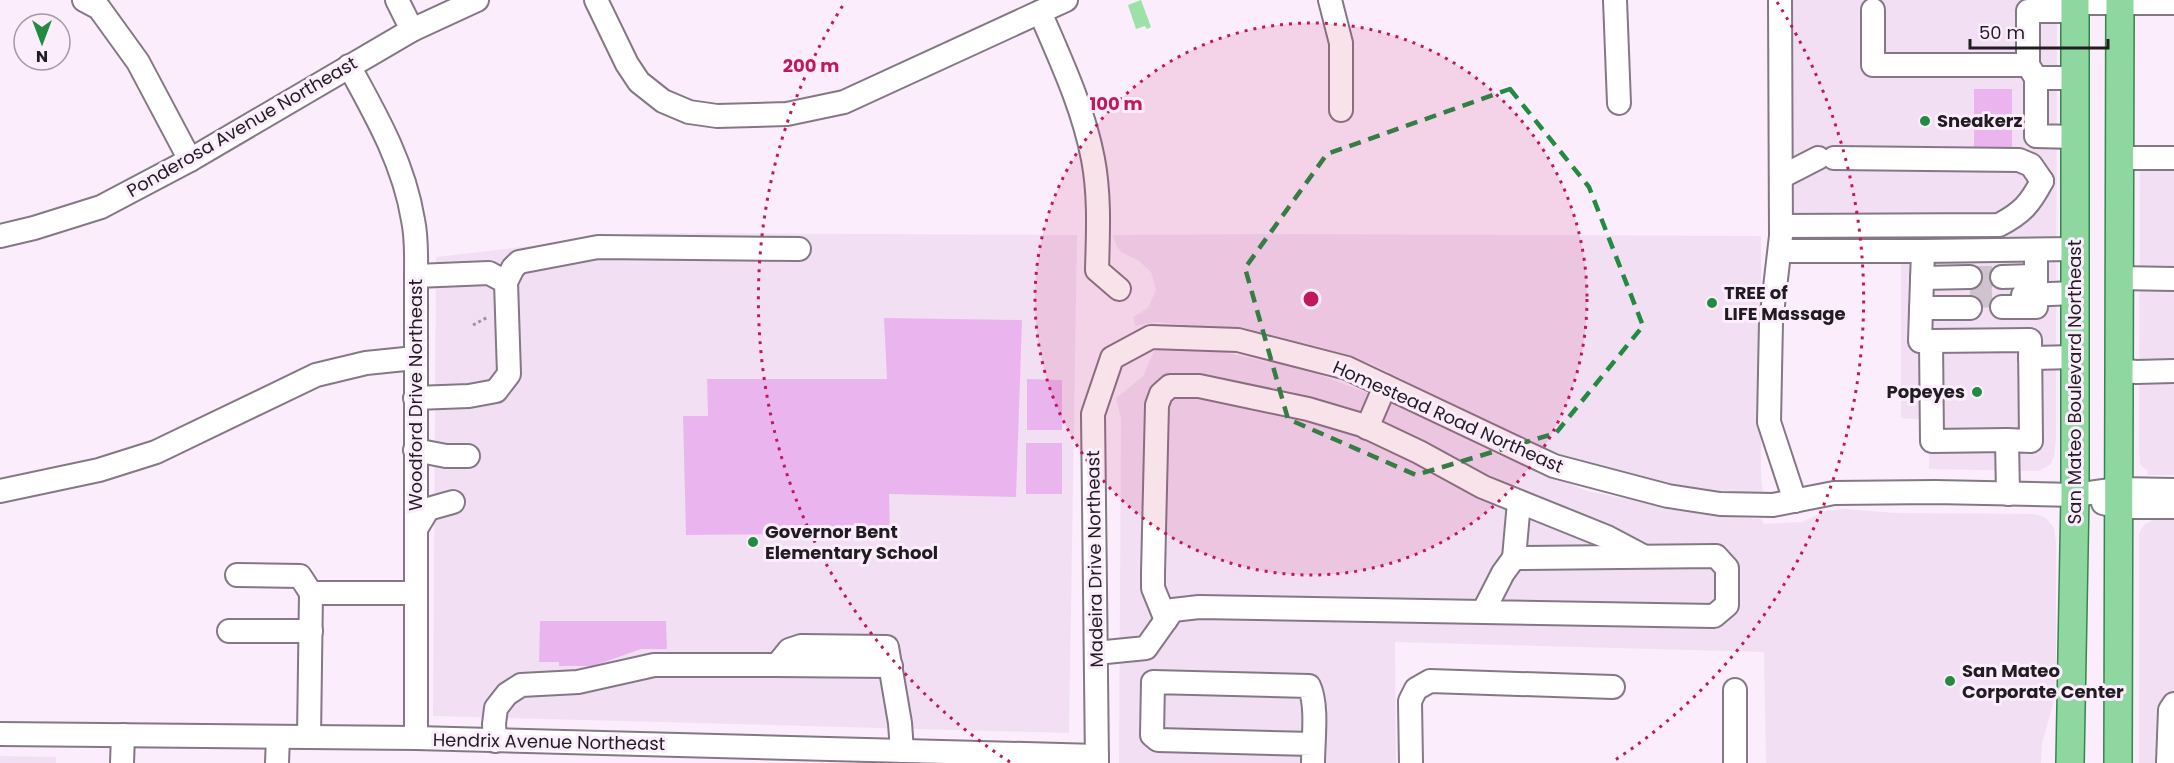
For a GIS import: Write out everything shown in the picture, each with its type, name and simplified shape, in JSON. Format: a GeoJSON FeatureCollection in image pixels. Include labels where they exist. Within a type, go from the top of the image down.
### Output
{"type":"FeatureCollection","features":[{"type":"Feature","properties":{"kind":"main road"},"geometry":{"type":"LineString","coordinates":[[2118,763],[2120,2]]}},
{"type":"Feature","properties":{"kind":"main road","name":"San Mateo Boulevard Northeast"},"geometry":{"type":"LineString","coordinates":[[2070,763],[2075,495],[2075,5]]}},
{"type":"Feature","properties":{"kind":"street"},"geometry":{"type":"LineString","coordinates":[[84,0],[99,8],[138,62],[190,160]]}},
{"type":"Feature","properties":{"kind":"street"},"geometry":{"type":"LineString","coordinates":[[397,0],[412,30]]}},
{"type":"Feature","properties":{"kind":"street","name":"Ponderosa Avenue Northeast"},"geometry":{"type":"LineString","coordinates":[[0,236],[101,207],[190,160],[412,30],[477,0]]}},
{"type":"Feature","properties":{"kind":"street"},"geometry":{"type":"LineString","coordinates":[[596,0],[627,64],[639,82],[663,101],[689,112],[717,116],[787,114],[844,102],[1066,0]]}},
{"type":"Feature","properties":{"kind":"street"},"geometry":{"type":"LineString","coordinates":[[1330,0],[1341,43],[1341,110]]}},
{"type":"Feature","properties":{"kind":"street"},"geometry":{"type":"LineString","coordinates":[[1615,0],[1619,103]]}},
{"type":"Feature","properties":{"kind":"street"},"geometry":{"type":"LineString","coordinates":[[1780,0],[1781,226],[1771,322],[1769,422],[1795,501]]}},
{"type":"Feature","properties":{"kind":"street"},"geometry":{"type":"LineString","coordinates":[[2075,137],[2036,136],[2028,11],[2120,2],[2174,3]]}},
{"type":"Feature","properties":{"kind":"street"},"geometry":{"type":"LineString","coordinates":[[1873,10],[1873,64],[1964,65],[2075,78]]}},
{"type":"Feature","properties":{"kind":"street"},"geometry":{"type":"LineString","coordinates":[[1040,12],[1075,93],[1093,160],[1098,204],[1098,270],[1119,288]]}},
{"type":"Feature","properties":{"kind":"street","name":"Woodford Drive Northeast"},"geometry":{"type":"LineString","coordinates":[[349,66],[383,128],[399,165],[414,221],[416,738]]}},
{"type":"Feature","properties":{"kind":"street"},"geometry":{"type":"LineString","coordinates":[[1781,177],[1826,158],[2019,160],[2037,173],[2075,181]]}},
{"type":"Feature","properties":{"kind":"street"},"geometry":{"type":"LineString","coordinates":[[2119,158],[2174,158]]}},
{"type":"Feature","properties":{"kind":"street"},"geometry":{"type":"LineString","coordinates":[[1781,226],[1999,225],[2018,215],[2031,201],[2037,173]]}},
{"type":"Feature","properties":{"kind":"street"},"geometry":{"type":"LineString","coordinates":[[415,398],[469,396],[496,391],[509,374],[506,282],[519,262],[598,247],[799,249]]}},
{"type":"Feature","properties":{"kind":"street"},"geometry":{"type":"LineString","coordinates":[[2036,279],[2002,287],[2036,279],[2075,249]]}},
{"type":"Feature","properties":{"kind":"street"},"geometry":{"type":"LineString","coordinates":[[1780,250],[1922,280],[1970,287],[1922,280]]}},
{"type":"Feature","properties":{"kind":"street"},"geometry":{"type":"LineString","coordinates":[[416,276],[489,273],[506,282]]}},
{"type":"Feature","properties":{"kind":"street"},"geometry":{"type":"LineString","coordinates":[[2118,278],[2174,279]]}},
{"type":"Feature","properties":{"kind":"street"},"geometry":{"type":"LineString","coordinates":[[1922,280],[2036,279],[2075,293]]}},
{"type":"Feature","properties":{"kind":"street"},"geometry":{"type":"LineString","coordinates":[[1922,280],[1920,341],[2030,340],[2031,441],[1932,441],[1931,341]]}},
{"type":"Feature","properties":{"kind":"street","name":"Homestead Road Northeast"},"geometry":{"type":"LineString","coordinates":[[1112,358],[1151,338],[1238,340],[1347,368],[1554,466],[1668,496],[1720,504],[1773,505],[1834,493],[1935,492],[2118,498]]}},
{"type":"Feature","properties":{"kind":"street"},"geometry":{"type":"LineString","coordinates":[[2030,358],[2075,357]]}},
{"type":"Feature","properties":{"kind":"street"},"geometry":{"type":"LineString","coordinates":[[0,491],[99,470],[156,452],[316,375],[366,363],[415,358]]}},
{"type":"Feature","properties":{"kind":"street","name":"Madeira Drive Northeast"},"geometry":{"type":"LineString","coordinates":[[1097,759],[1093,414],[1112,358]]}},
{"type":"Feature","properties":{"kind":"street"},"geometry":{"type":"LineString","coordinates":[[2118,370],[2174,371]]}},
{"type":"Feature","properties":{"kind":"street"},"geometry":{"type":"LineString","coordinates":[[1166,620],[1153,588],[1157,405],[1161,394],[1170,386],[1199,386],[1308,409],[1367,428],[1419,452],[1483,488],[1607,537],[1645,557]]}},
{"type":"Feature","properties":{"kind":"street"},"geometry":{"type":"LineString","coordinates":[[1367,428],[1385,386]]}},
{"type":"Feature","properties":{"kind":"street"},"geometry":{"type":"LineString","coordinates":[[2007,440],[2008,494]]}},
{"type":"Feature","properties":{"kind":"street"},"geometry":{"type":"LineString","coordinates":[[415,450],[446,456],[468,456]]}},
{"type":"Feature","properties":{"kind":"street"},"geometry":{"type":"LineString","coordinates":[[2118,498],[2174,490]]}},
{"type":"Feature","properties":{"kind":"street"},"geometry":{"type":"LineString","coordinates":[[2118,498],[2174,507]]}},
{"type":"Feature","properties":{"kind":"street"},"geometry":{"type":"LineString","coordinates":[[416,529],[429,509],[453,501]]}},
{"type":"Feature","properties":{"kind":"street"},"geometry":{"type":"LineString","coordinates":[[1483,612],[1503,573],[1514,558],[1519,501]]}},
{"type":"Feature","properties":{"kind":"street"},"geometry":{"type":"LineString","coordinates":[[1153,682],[1309,686],[1313,695],[1313,753],[1158,740],[1152,735],[1153,682],[1146,648],[1173,610],[1198,607],[1714,616],[1726,605],[1726,568],[1716,556],[1514,558]]}},
{"type":"Feature","properties":{"kind":"street"},"geometry":{"type":"LineString","coordinates":[[237,575],[300,576],[311,593],[309,737]]}},
{"type":"Feature","properties":{"kind":"street"},"geometry":{"type":"LineString","coordinates":[[311,593],[416,593]]}},
{"type":"Feature","properties":{"kind":"street"},"geometry":{"type":"LineString","coordinates":[[229,631],[310,631]]}},
{"type":"Feature","properties":{"kind":"street"},"geometry":{"type":"LineString","coordinates":[[495,741],[496,708],[507,694],[521,685],[578,682],[654,665],[777,665],[789,650],[801,646],[887,647],[900,723],[902,751]]}},
{"type":"Feature","properties":{"kind":"street"},"geometry":{"type":"LineString","coordinates":[[1096,653],[1146,648]]}},
{"type":"Feature","properties":{"kind":"street"},"geometry":{"type":"LineString","coordinates":[[1411,763],[1410,701],[1416,689],[1430,681],[1613,687]]}},
{"type":"Feature","properties":{"kind":"street"},"geometry":{"type":"LineString","coordinates":[[1735,690],[1735,763]]}},
{"type":"Feature","properties":{"kind":"street"},"geometry":{"type":"LineString","coordinates":[[2168,763],[2169,710],[2174,704]]}},
{"type":"Feature","properties":{"kind":"street","name":"Hendrix Avenue Northeast"},"geometry":{"type":"LineString","coordinates":[[0,734],[416,738],[902,751],[1097,759]]}},
{"type":"Feature","properties":{"kind":"street"},"geometry":{"type":"LineString","coordinates":[[122,763],[123,735]]}},
{"type":"Feature","properties":{"kind":"street"},"geometry":{"type":"LineString","coordinates":[[277,763],[278,737]]}},
{"type":"Feature","properties":{"kind":"path"},"geometry":{"type":"LineString","coordinates":[[473,325],[495,313]]}},
{"type":"Feature","properties":{"kind":"highlighted area"},"geometry":{"type":"Polygon","coordinates":[[[1510,89],[1589,187],[1643,326],[1556,433],[1416,475],[1288,419],[1245,268],[1327,154],[1510,89]]]}},
{"type":"Feature","properties":{"kind":"shaded area"},"geometry":{"type":"Polygon","coordinates":[[[1141,0],[1151,27],[1147,29],[1145,26],[1136,29],[1128,5],[1141,0]]]}},
{"type":"Feature","properties":{"kind":"shaded area"},"geometry":{"type":"Polygon","coordinates":[[[1788,0],[2057,0],[2056,438],[2054,457],[2050,465],[2039,471],[1929,469],[1930,420],[1901,418],[1901,235],[1790,235],[1788,0]]]}},
{"type":"Feature","properties":{"kind":"shaded area"},"geometry":{"type":"Polygon","coordinates":[[[1974,89],[2012,89],[2012,150],[1974,150],[1974,89]]]}},
{"type":"Feature","properties":{"kind":"shaded area"},"geometry":{"type":"Polygon","coordinates":[[[2174,148],[2174,475],[2147,475],[2148,471],[2140,465],[2139,451],[2140,149],[2174,148]]]}},
{"type":"Feature","properties":{"kind":"shaded area","name":"Governor Bent Elementary School"},"geometry":{"type":"Polygon","coordinates":[[[648,233],[1077,235],[1069,733],[433,716],[436,257],[648,233]]]}},
{"type":"Feature","properties":{"kind":"shaded area"},"geometry":{"type":"Polygon","coordinates":[[[1113,235],[1761,236],[1761,477],[1763,494],[1663,487],[1559,458],[1370,363],[1265,333],[1156,322],[1135,326],[1133,317],[1148,308],[1156,290],[1151,272],[1139,261],[1121,252],[1113,235]]]}},
{"type":"Feature","properties":{"kind":"shaded area"},"geometry":{"type":"Polygon","coordinates":[[[884,318],[1022,320],[1016,497],[889,494],[890,533],[686,535],[683,416],[708,416],[707,379],[887,379],[884,318]]]}},
{"type":"Feature","properties":{"kind":"shaded area"},"geometry":{"type":"Polygon","coordinates":[[[1167,348],[1219,351],[1310,371],[1399,405],[1498,455],[1587,491],[1705,515],[1761,519],[1764,524],[1802,522],[1826,511],[1845,509],[1896,513],[2035,514],[2046,518],[2054,528],[2056,542],[2056,678],[2052,708],[2042,743],[2041,763],[1766,763],[1764,652],[1395,642],[1396,763],[1119,763],[1121,419],[1116,398],[1143,376],[1154,351],[1167,348]]]}},
{"type":"Feature","properties":{"kind":"shaded area"},"geometry":{"type":"Polygon","coordinates":[[[1027,379],[1062,380],[1062,430],[1027,430],[1027,379]]]}},
{"type":"Feature","properties":{"kind":"shaded area"},"geometry":{"type":"Polygon","coordinates":[[[1026,443],[1062,443],[1062,494],[1026,494],[1026,443]]]}},
{"type":"Feature","properties":{"kind":"shaded area"},"geometry":{"type":"Polygon","coordinates":[[[2153,520],[2174,520],[2174,763],[2139,763],[2139,534],[2144,525],[2153,520]]]}},
{"type":"Feature","properties":{"kind":"shaded area"},"geometry":{"type":"Polygon","coordinates":[[[540,621],[666,621],[667,649],[641,649],[593,666],[559,666],[559,662],[539,662],[540,621]]]}},
{"type":"Feature","properties":{"kind":"shaded area"},"geometry":{"type":"Polygon","coordinates":[[[0,756],[56,757],[56,763],[0,763],[0,756]]]}},
{"type":"Feature","properties":{"kind":"tunnel"},"geometry":{"type":"LineString","coordinates":[[1970,277],[2002,277]]}},
{"type":"Feature","properties":{"kind":"tunnel"},"geometry":{"type":"LineString","coordinates":[[1970,297],[2002,296]]}},
{"type":"Feature","properties":{"kind":"place","name":"Sneakerz"},"geometry":{"type":"Point","coordinates":[1925,121]}},
{"type":"Feature","properties":{"kind":"place","name":"TREE of LIFE Massage"},"geometry":{"type":"Point","coordinates":[1712,303]}},
{"type":"Feature","properties":{"kind":"place","name":"Popeyes"},"geometry":{"type":"Point","coordinates":[1977,392]}},
{"type":"Feature","properties":{"kind":"place","name":"Governor Bent Elementary School"},"geometry":{"type":"Point","coordinates":[753,542]}},
{"type":"Feature","properties":{"kind":"place","name":"San Mateo Corporate Center"},"geometry":{"type":"Point","coordinates":[1950,681]}}]}
